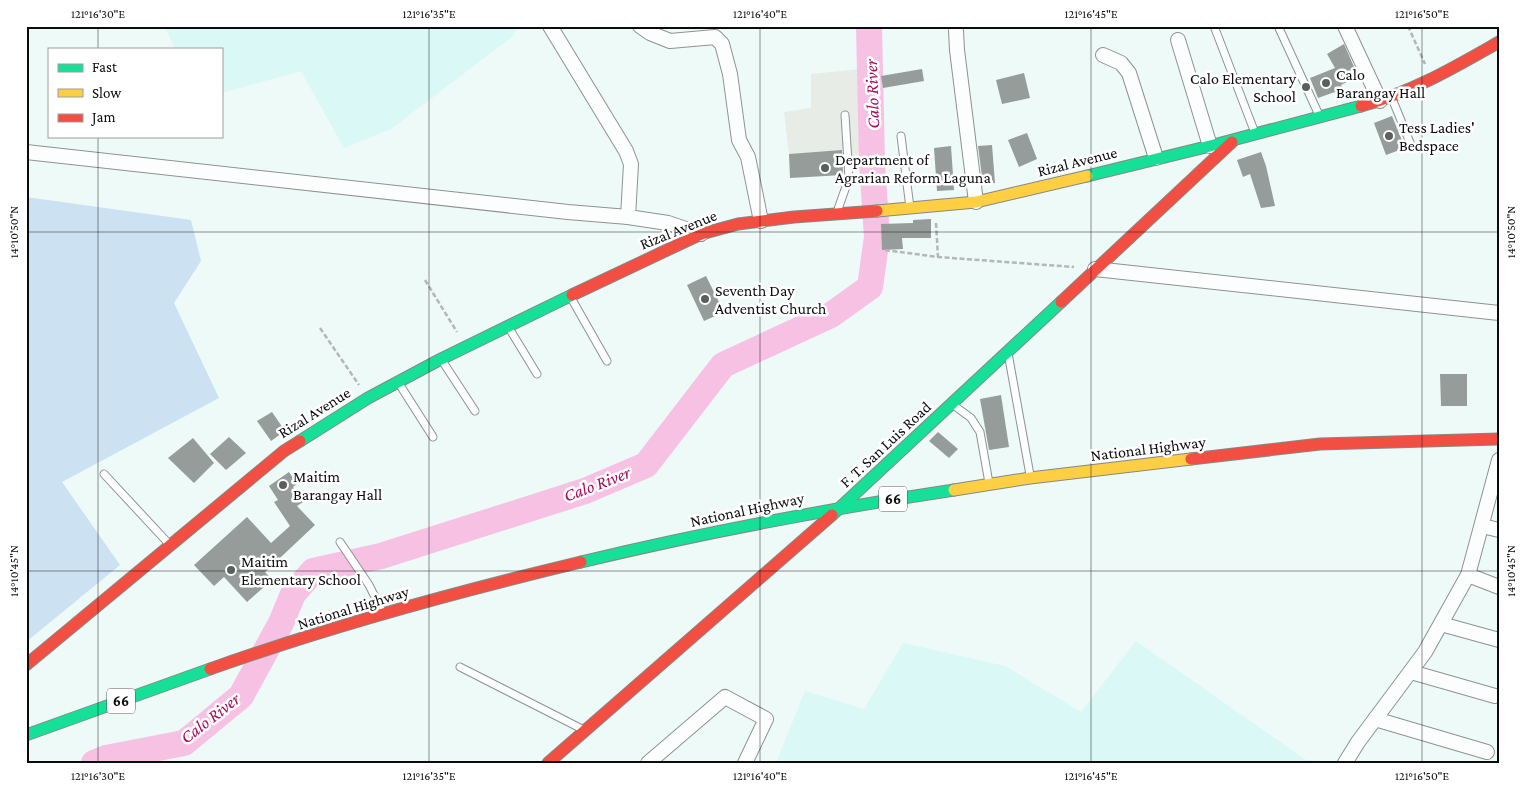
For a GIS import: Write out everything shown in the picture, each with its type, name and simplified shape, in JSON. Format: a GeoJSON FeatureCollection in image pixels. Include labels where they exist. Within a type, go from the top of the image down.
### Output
{"type":"FeatureCollection","features":[{"type":"Feature","properties":{"kind":"main road","name":"Rizal Avenue"},"geometry":{"type":"LineString","coordinates":[[26,665],[284,451],[398,381],[508,325],[701,234],[738,224],[761,221],[976,202],[1051,185],[1320,118],[1386,98],[1432,79],[1499,42]]}},
{"type":"Feature","properties":{"kind":"main road","name":"F. T. San Luis Road"},"geometry":{"type":"LineString","coordinates":[[548,763],[841,507],[1235,139]]}},
{"type":"Feature","properties":{"kind":"main road","name":"National Highway"},"geometry":{"type":"LineString","coordinates":[[28,732],[216,667],[383,613],[637,549],[841,507],[1030,478],[1320,444],[1498,439]]}},
{"type":"Feature","properties":{"kind":"street"},"geometry":{"type":"LineString","coordinates":[[550,26],[626,151],[631,164],[628,217]]}},
{"type":"Feature","properties":{"kind":"street"},"geometry":{"type":"LineString","coordinates":[[640,26],[650,33],[670,41],[715,37],[722,44],[730,74],[739,140],[748,157],[761,221]]}},
{"type":"Feature","properties":{"kind":"street"},"geometry":{"type":"LineString","coordinates":[[1345,26],[1386,98]]}},
{"type":"Feature","properties":{"kind":"street"},"geometry":{"type":"LineString","coordinates":[[956,31],[976,202]]}},
{"type":"Feature","properties":{"kind":"street"},"geometry":{"type":"LineString","coordinates":[[1178,40],[1210,146]]}},
{"type":"Feature","properties":{"kind":"street"},"geometry":{"type":"LineString","coordinates":[[1103,55],[1121,63],[1130,73],[1156,158]]}},
{"type":"Feature","properties":{"kind":"street"},"geometry":{"type":"LineString","coordinates":[[26,152],[628,217],[668,223],[701,234]]}},
{"type":"Feature","properties":{"kind":"street"},"geometry":{"type":"LineString","coordinates":[[1095,269],[1499,313]]}},
{"type":"Feature","properties":{"kind":"street"},"geometry":{"type":"LineString","coordinates":[[1345,763],[1425,652],[1468,575],[1499,460]]}},
{"type":"Feature","properties":{"kind":"street"},"geometry":{"type":"LineString","coordinates":[[1482,526],[1499,530]]}},
{"type":"Feature","properties":{"kind":"street"},"geometry":{"type":"LineString","coordinates":[[1468,575],[1499,587]]}},
{"type":"Feature","properties":{"kind":"street"},"geometry":{"type":"LineString","coordinates":[[1441,624],[1499,640]]}},
{"type":"Feature","properties":{"kind":"street"},"geometry":{"type":"LineString","coordinates":[[1411,672],[1496,696]]}},
{"type":"Feature","properties":{"kind":"street"},"geometry":{"type":"LineString","coordinates":[[648,763],[725,696],[766,719],[746,763]]}},
{"type":"Feature","properties":{"kind":"street"},"geometry":{"type":"LineString","coordinates":[[1375,719],[1487,752]]}},
{"type":"Feature","properties":{"kind":"lane"},"geometry":{"type":"LineString","coordinates":[[1214,26],[1255,134]]}},
{"type":"Feature","properties":{"kind":"lane"},"geometry":{"type":"LineString","coordinates":[[1278,26],[1320,118]]}},
{"type":"Feature","properties":{"kind":"lane"},"geometry":{"type":"LineString","coordinates":[[1386,98],[1411,144]]}},
{"type":"Feature","properties":{"kind":"lane"},"geometry":{"type":"LineString","coordinates":[[837,213],[849,178],[845,116]]}},
{"type":"Feature","properties":{"kind":"lane"},"geometry":{"type":"LineString","coordinates":[[901,136],[910,208]]}},
{"type":"Feature","properties":{"kind":"lane"},"geometry":{"type":"LineString","coordinates":[[570,295],[607,361]]}},
{"type":"Feature","properties":{"kind":"lane"},"geometry":{"type":"LineString","coordinates":[[508,325],[537,374]]}},
{"type":"Feature","properties":{"kind":"lane"},"geometry":{"type":"LineString","coordinates":[[1008,352],[1030,478]]}},
{"type":"Feature","properties":{"kind":"lane"},"geometry":{"type":"LineString","coordinates":[[441,359],[475,411]]}},
{"type":"Feature","properties":{"kind":"lane"},"geometry":{"type":"LineString","coordinates":[[398,381],[433,437]]}},
{"type":"Feature","properties":{"kind":"lane"},"geometry":{"type":"LineString","coordinates":[[952,404],[971,418],[980,432],[990,484]]}},
{"type":"Feature","properties":{"kind":"lane"},"geometry":{"type":"LineString","coordinates":[[1498,439],[1499,435]]}},
{"type":"Feature","properties":{"kind":"lane"},"geometry":{"type":"LineString","coordinates":[[104,474],[171,545]]}},
{"type":"Feature","properties":{"kind":"lane"},"geometry":{"type":"LineString","coordinates":[[340,542],[369,585],[383,613]]}},
{"type":"Feature","properties":{"kind":"lane"},"geometry":{"type":"LineString","coordinates":[[460,668],[584,730]]}},
{"type":"Feature","properties":{"kind":"path"},"geometry":{"type":"LineString","coordinates":[[1408,26],[1432,79]]}},
{"type":"Feature","properties":{"kind":"path"},"geometry":{"type":"LineString","coordinates":[[935,207],[938,257]]}},
{"type":"Feature","properties":{"kind":"path"},"geometry":{"type":"LineString","coordinates":[[885,250],[938,257],[1095,269]]}},
{"type":"Feature","properties":{"kind":"path"},"geometry":{"type":"LineString","coordinates":[[425,280],[466,346]]}},
{"type":"Feature","properties":{"kind":"path"},"geometry":{"type":"LineString","coordinates":[[320,328],[368,398]]}},
{"type":"Feature","properties":{"kind":"shaded area"},"geometry":{"type":"Polygon","coordinates":[[[164,26],[518,26],[512,37],[391,129],[344,148],[301,71],[222,93],[222,48],[175,48],[164,26]]]}},
{"type":"Feature","properties":{"kind":"shaded area"},"geometry":{"type":"Polygon","coordinates":[[[861,69],[860,157],[847,158],[846,150],[789,154],[784,112],[811,108],[811,74],[861,69]]]}},
{"type":"Feature","properties":{"kind":"shaded area"},"geometry":{"type":"Polygon","coordinates":[[[26,197],[191,220],[201,261],[174,303],[219,398],[62,482],[120,565],[26,642],[26,197]]]}},
{"type":"Feature","properties":{"kind":"shaded area"},"geometry":{"type":"Polygon","coordinates":[[[1136,641],[1306,760],[1364,763],[776,763],[805,691],[864,709],[903,643],[1005,666],[1081,712],[1136,641]]]}},
{"type":"Feature","properties":{"kind":"building"},"geometry":{"type":"Polygon","coordinates":[[[1344,44],[1358,76],[1341,85],[1343,89],[1318,98],[1310,78],[1335,68],[1327,54],[1344,44]]]}},
{"type":"Feature","properties":{"kind":"building"},"geometry":{"type":"Polygon","coordinates":[[[922,69],[924,81],[883,88],[881,76],[922,69]]]}},
{"type":"Feature","properties":{"kind":"building"},"geometry":{"type":"Polygon","coordinates":[[[1024,73],[1030,98],[1002,104],[996,80],[1024,73]]]}},
{"type":"Feature","properties":{"kind":"building","name":"Tess Ladies' Bedspace"},"geometry":{"type":"Polygon","coordinates":[[[1392,116],[1405,148],[1386,155],[1374,123],[1392,116]]]}},
{"type":"Feature","properties":{"kind":"building"},"geometry":{"type":"Polygon","coordinates":[[[1027,133],[1037,159],[1019,167],[1008,140],[1027,133]]]}},
{"type":"Feature","properties":{"kind":"building"},"geometry":{"type":"Polygon","coordinates":[[[992,145],[995,183],[983,184],[978,146],[992,145]]]}},
{"type":"Feature","properties":{"kind":"building"},"geometry":{"type":"Polygon","coordinates":[[[951,146],[954,190],[937,191],[934,148],[951,146]]]}},
{"type":"Feature","properties":{"kind":"building"},"geometry":{"type":"Polygon","coordinates":[[[842,150],[843,175],[790,178],[789,154],[842,150]]]}},
{"type":"Feature","properties":{"kind":"building"},"geometry":{"type":"Polygon","coordinates":[[[1261,152],[1275,206],[1261,208],[1250,174],[1243,177],[1237,160],[1261,152]]]}},
{"type":"Feature","properties":{"kind":"building"},"geometry":{"type":"Polygon","coordinates":[[[931,219],[931,238],[902,238],[903,249],[882,250],[881,224],[913,223],[913,220],[931,219]]]}},
{"type":"Feature","properties":{"kind":"building","name":"Seventh Day Adventist Church"},"geometry":{"type":"Polygon","coordinates":[[[706,276],[724,312],[704,321],[687,285],[706,276]]]}},
{"type":"Feature","properties":{"kind":"building"},"geometry":{"type":"Polygon","coordinates":[[[1440,374],[1467,374],[1467,406],[1441,406],[1440,374]]]}},
{"type":"Feature","properties":{"kind":"building"},"geometry":{"type":"Polygon","coordinates":[[[1001,395],[1009,447],[989,450],[980,399],[1001,395]]]}},
{"type":"Feature","properties":{"kind":"building"},"geometry":{"type":"Polygon","coordinates":[[[272,412],[285,431],[271,441],[257,421],[272,412]]]}},
{"type":"Feature","properties":{"kind":"building"},"geometry":{"type":"Polygon","coordinates":[[[938,432],[958,449],[949,458],[929,441],[938,432]]]}},
{"type":"Feature","properties":{"kind":"building"},"geometry":{"type":"Polygon","coordinates":[[[229,437],[246,453],[226,470],[210,454],[229,437]]]}},
{"type":"Feature","properties":{"kind":"building"},"geometry":{"type":"Polygon","coordinates":[[[193,438],[214,463],[194,483],[168,458],[193,438]]]}},
{"type":"Feature","properties":{"kind":"building"},"geometry":{"type":"Polygon","coordinates":[[[289,472],[297,484],[293,487],[303,502],[297,506],[315,525],[265,572],[272,580],[247,602],[224,577],[214,586],[194,565],[247,517],[271,543],[290,526],[274,502],[278,500],[269,486],[289,472]]]}},
{"type":"Feature","properties":{"kind":"waterway","name":"Calo River"},"geometry":{"type":"LineString","coordinates":[[94,763],[106,758],[184,743],[241,696],[281,623],[293,594],[313,571],[381,556],[585,491],[646,465],[723,365],[831,315],[870,287],[877,237],[872,162],[869,26]]}},
{"type":"Feature","properties":{"kind":"traffic: fast"},"geometry":{"type":"LineString","coordinates":[[1087,176],[1361,106]]}},
{"type":"Feature","properties":{"kind":"traffic: fast"},"geometry":{"type":"LineString","coordinates":[[300,441],[368,398],[441,359],[572,295]]}},
{"type":"Feature","properties":{"kind":"traffic: fast"},"geometry":{"type":"LineString","coordinates":[[832,515],[1061,302]]}},
{"type":"Feature","properties":{"kind":"traffic: fast"},"geometry":{"type":"LineString","coordinates":[[581,562],[767,522],[954,490]]}},
{"type":"Feature","properties":{"kind":"traffic: fast"},"geometry":{"type":"LineString","coordinates":[[26,735],[210,669]]}},
{"type":"Feature","properties":{"kind":"traffic: slow"},"geometry":{"type":"LineString","coordinates":[[877,211],[976,202],[1087,176]]}},
{"type":"Feature","properties":{"kind":"traffic: slow"},"geometry":{"type":"LineString","coordinates":[[954,490],[1030,478],[1191,459]]}},
{"type":"Feature","properties":{"kind":"traffic: jam"},"geometry":{"type":"LineString","coordinates":[[1361,106],[1415,87],[1499,42]]}},
{"type":"Feature","properties":{"kind":"traffic: jam"},"geometry":{"type":"LineString","coordinates":[[1061,302],[1232,142]]}},
{"type":"Feature","properties":{"kind":"traffic: jam"},"geometry":{"type":"LineString","coordinates":[[572,295],[701,234],[738,224],[794,217],[877,211]]}},
{"type":"Feature","properties":{"kind":"traffic: jam"},"geometry":{"type":"LineString","coordinates":[[1191,459],[1320,444],[1499,439]]}},
{"type":"Feature","properties":{"kind":"traffic: jam"},"geometry":{"type":"LineString","coordinates":[[26,665],[284,451],[300,441]]}},
{"type":"Feature","properties":{"kind":"traffic: jam"},"geometry":{"type":"LineString","coordinates":[[548,763],[832,515]]}},
{"type":"Feature","properties":{"kind":"traffic: jam"},"geometry":{"type":"LineString","coordinates":[[210,669],[301,638],[394,611],[487,585],[581,562]]}},
{"type":"Feature","properties":{"kind":"place","name":"Calo Barangay Hall"},"geometry":{"type":"Point","coordinates":[1326,83]}},
{"type":"Feature","properties":{"kind":"place","name":"Calo Elementary School"},"geometry":{"type":"Point","coordinates":[1306,87]}},
{"type":"Feature","properties":{"kind":"place","name":"Tess Ladies' Bedspace"},"geometry":{"type":"Point","coordinates":[1389,136]}},
{"type":"Feature","properties":{"kind":"place","name":"Department of Agrarian Reform Laguna"},"geometry":{"type":"Point","coordinates":[825,168]}},
{"type":"Feature","properties":{"kind":"place","name":"Seventh Day Adventist Church"},"geometry":{"type":"Point","coordinates":[705,299]}},
{"type":"Feature","properties":{"kind":"place","name":"Maitim Barangay Hall"},"geometry":{"type":"Point","coordinates":[283,485]}},
{"type":"Feature","properties":{"kind":"place","name":"Maitim Elementary School"},"geometry":{"type":"Point","coordinates":[231,570]}}]}
